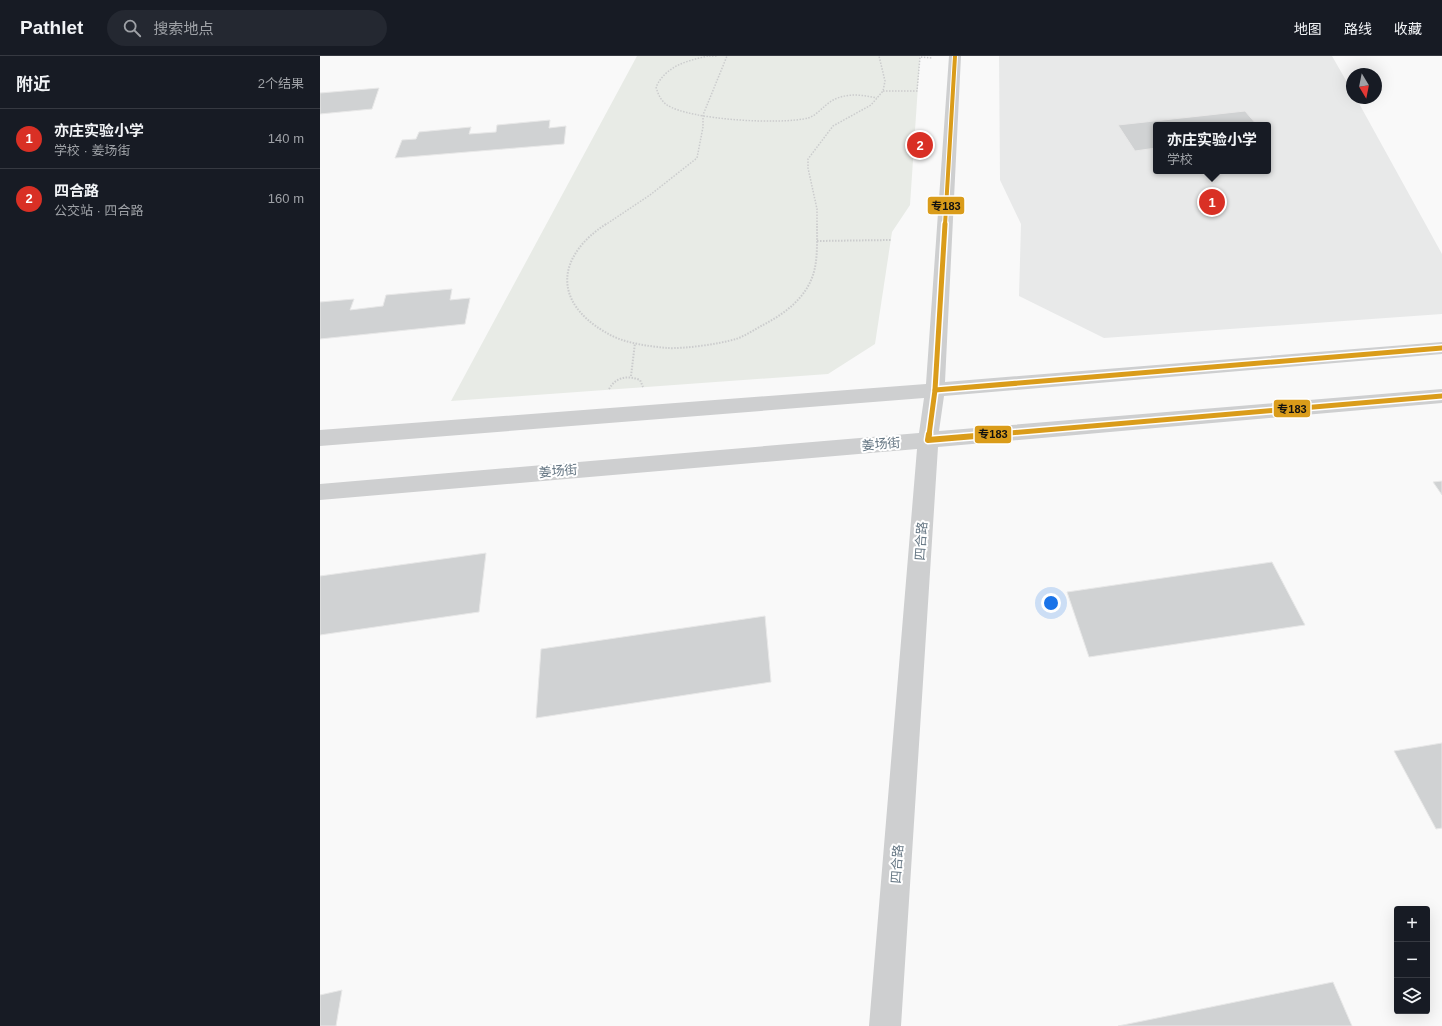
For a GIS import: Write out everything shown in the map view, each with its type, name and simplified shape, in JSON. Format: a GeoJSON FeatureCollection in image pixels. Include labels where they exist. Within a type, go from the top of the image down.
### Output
{"type":"FeatureCollection","features":[{"type":"Feature","properties":{"kind":"street","name":"四合路"},"geometry":{"type":"LineString","coordinates":[[885,1026],[928,440],[935,390],[955,57]]}},
{"type":"Feature","properties":{"kind":"street"},"geometry":{"type":"LineString","coordinates":[[320,438],[935,390],[1442,348]]}},
{"type":"Feature","properties":{"kind":"street","name":"姜场街"},"geometry":{"type":"LineString","coordinates":[[320,492],[1442,396]]}},
{"type":"Feature","properties":{"kind":"path"},"geometry":{"type":"LineString","coordinates":[[718,56],[708,56],[670,68],[658,79],[656,87],[660,98],[669,106],[686,113],[794,121],[816,114],[831,101],[839,97],[864,95],[877,98]]}},
{"type":"Feature","properties":{"kind":"path"},"geometry":{"type":"LineString","coordinates":[[727,56],[703,115],[703,127],[697,158],[650,195],[592,233],[576,250],[567,275],[570,298],[584,316],[606,333],[635,343],[668,348],[712,344],[737,339],[778,317],[801,298],[813,275],[817,241],[817,209],[808,168],[808,159],[833,126],[843,119],[860,112],[883,91],[886,81],[878,56]]}},
{"type":"Feature","properties":{"kind":"path"},"geometry":{"type":"LineString","coordinates":[[883,91],[917,91],[920,57],[955,57]]}},
{"type":"Feature","properties":{"kind":"path"},"geometry":{"type":"LineString","coordinates":[[817,241],[891,240]]}},
{"type":"Feature","properties":{"kind":"path"},"geometry":{"type":"LineString","coordinates":[[631,376],[635,343]]}},
{"type":"Feature","properties":{"kind":"path"},"geometry":{"type":"LineString","coordinates":[[609,390],[612,383],[620,378],[631,376],[640,380],[643,387]]}},
{"type":"Feature","properties":{"kind":"shaded area"},"geometry":{"type":"Polygon","coordinates":[[[637,56],[920,56],[910,205],[892,232],[875,344],[828,374],[451,401],[637,56]]]}},
{"type":"Feature","properties":{"kind":"shaded area"},"geometry":{"type":"Polygon","coordinates":[[[999,56],[1332,56],[1346,80],[1346,104],[1359,104],[1442,254],[1442,314],[1104,338],[1019,296],[1021,224],[1000,180],[999,56]]]}},
{"type":"Feature","properties":{"kind":"building"},"geometry":{"type":"Polygon","coordinates":[[[379,88],[372,109],[320,114],[320,93],[379,88]]]}},
{"type":"Feature","properties":{"kind":"building"},"geometry":{"type":"Polygon","coordinates":[[[1245,111],[1254,122],[1153,122],[1153,148],[1135,151],[1118,125],[1245,111]]]}},
{"type":"Feature","properties":{"kind":"building"},"geometry":{"type":"Polygon","coordinates":[[[550,120],[549,128],[566,126],[564,144],[395,158],[402,140],[416,139],[419,132],[471,127],[469,134],[496,132],[497,125],[550,120]]]}},
{"type":"Feature","properties":{"kind":"building"},"geometry":{"type":"Polygon","coordinates":[[[452,289],[450,300],[470,298],[465,324],[320,339],[320,302],[354,299],[350,310],[383,306],[386,295],[452,289]]]}},
{"type":"Feature","properties":{"kind":"building"},"geometry":{"type":"Polygon","coordinates":[[[1442,481],[1442,495],[1433,482],[1442,481]]]}},
{"type":"Feature","properties":{"kind":"building"},"geometry":{"type":"Polygon","coordinates":[[[486,553],[479,612],[320,635],[320,576],[486,553]]]}},
{"type":"Feature","properties":{"kind":"building"},"geometry":{"type":"Polygon","coordinates":[[[1272,562],[1305,625],[1089,657],[1067,592],[1272,562]]]}},
{"type":"Feature","properties":{"kind":"building"},"geometry":{"type":"Polygon","coordinates":[[[765,616],[771,682],[536,718],[541,649],[765,616]]]}},
{"type":"Feature","properties":{"kind":"building"},"geometry":{"type":"Polygon","coordinates":[[[1442,743],[1442,828],[1436,829],[1394,751],[1442,743]]]}},
{"type":"Feature","properties":{"kind":"building"},"geometry":{"type":"Polygon","coordinates":[[[1333,982],[1352,1026],[1118,1026],[1333,982]]]}},
{"type":"Feature","properties":{"kind":"building"},"geometry":{"type":"Polygon","coordinates":[[[342,990],[336,1026],[320,1026],[320,995],[342,990]]]}},
{"type":"Feature","properties":{"kind":"transit line","name":"专183"},"geometry":{"type":"LineString","coordinates":[[955,56],[935,390],[928,440],[1442,396]]}},
{"type":"Feature","properties":{"kind":"transit line","name":"专183"},"geometry":{"type":"LineString","coordinates":[[935,390],[1442,348]]}},
{"type":"Feature","properties":{"kind":"place","name":"四合路"},"geometry":{"type":"Point","coordinates":[920,145]}},
{"type":"Feature","properties":{"kind":"place","name":"亦庄实验小学"},"geometry":{"type":"Point","coordinates":[1212,202]}}]}
